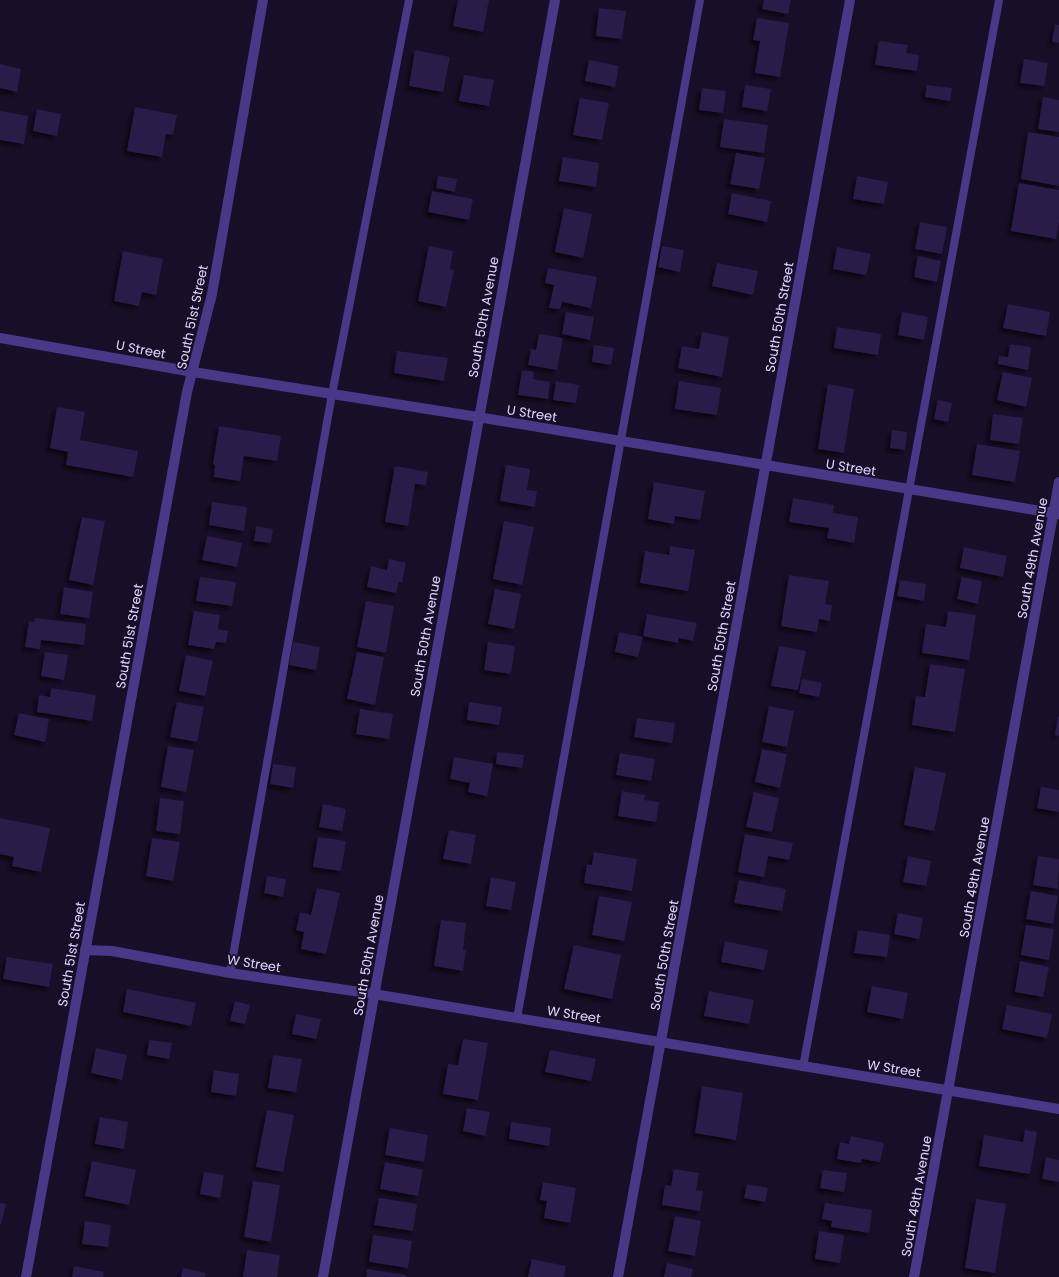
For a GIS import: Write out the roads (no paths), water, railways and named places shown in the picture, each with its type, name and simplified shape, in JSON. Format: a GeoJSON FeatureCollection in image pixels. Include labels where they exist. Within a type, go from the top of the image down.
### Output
{"type":"FeatureCollection","features":[{"type":"Feature","properties":{"kind":"street","name":"South 51st Street"},"geometry":{"type":"LineString","coordinates":[[26,1277],[187,392],[212,294],[263,0]]}},
{"type":"Feature","properties":{"kind":"street","name":"South 50th Avenue"},"geometry":{"type":"LineString","coordinates":[[322,1277],[555,0]]}},
{"type":"Feature","properties":{"kind":"street","name":"South 50th Street"},"geometry":{"type":"LineString","coordinates":[[618,1277],[850,0]]}},
{"type":"Feature","properties":{"kind":"street","name":"U Street"},"geometry":{"type":"LineString","coordinates":[[0,338],[193,372],[478,417],[1056,514]]}},
{"type":"Feature","properties":{"kind":"street","name":"South 49th Avenue"},"geometry":{"type":"LineString","coordinates":[[914,1277],[1056,514],[1059,482]]}},
{"type":"Feature","properties":{"kind":"street","name":"W Street"},"geometry":{"type":"LineString","coordinates":[[85,950],[112,951],[230,973],[374,994],[1059,1109]]}},
{"type":"Feature","properties":{"kind":"lane"},"geometry":{"type":"LineString","coordinates":[[230,973],[332,394],[409,0]]}},
{"type":"Feature","properties":{"kind":"lane"},"geometry":{"type":"LineString","coordinates":[[517,1018],[700,0]]}},
{"type":"Feature","properties":{"kind":"lane"},"geometry":{"type":"LineString","coordinates":[[803,1067],[998,0]]}}]}
